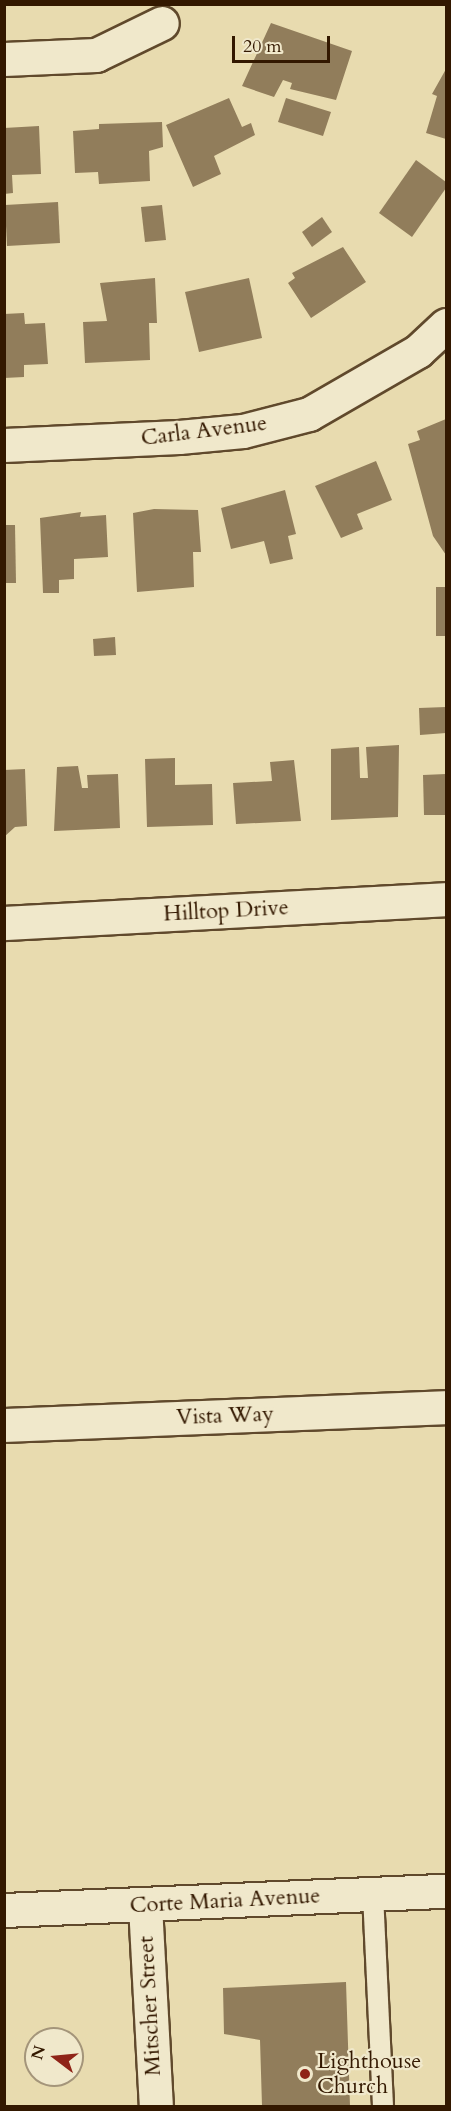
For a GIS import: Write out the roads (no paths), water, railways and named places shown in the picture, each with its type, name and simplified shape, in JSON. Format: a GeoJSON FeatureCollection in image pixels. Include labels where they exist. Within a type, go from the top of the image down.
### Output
{"type":"FeatureCollection","features":[{"type":"Feature","properties":{"kind":"street"},"geometry":{"type":"LineString","coordinates":[[4,59],[96,55],[162,23]]}},
{"type":"Feature","properties":{"kind":"street","name":"Carla Avenue"},"geometry":{"type":"LineString","coordinates":[[4,445],[179,437],[243,431],[309,414],[418,351],[447,325]]}},
{"type":"Feature","properties":{"kind":"street","name":"Hilltop Drive"},"geometry":{"type":"LineString","coordinates":[[4,923],[447,899]]}},
{"type":"Feature","properties":{"kind":"street","name":"Vista Way"},"geometry":{"type":"LineString","coordinates":[[4,1425],[447,1407]]}},
{"type":"Feature","properties":{"kind":"street","name":"Corte Maria Avenue"},"geometry":{"type":"LineString","coordinates":[[4,1910],[447,1891]]}},
{"type":"Feature","properties":{"kind":"street","name":"Mitscher Street"},"geometry":{"type":"LineString","coordinates":[[145,1905],[156,2106]]}},
{"type":"Feature","properties":{"kind":"lane"},"geometry":{"type":"LineString","coordinates":[[373,1894],[383,2106]]}},
{"type":"Feature","properties":{"kind":"place","name":"Lighthouse Church"},"geometry":{"type":"Point","coordinates":[305,2074]}}]}
